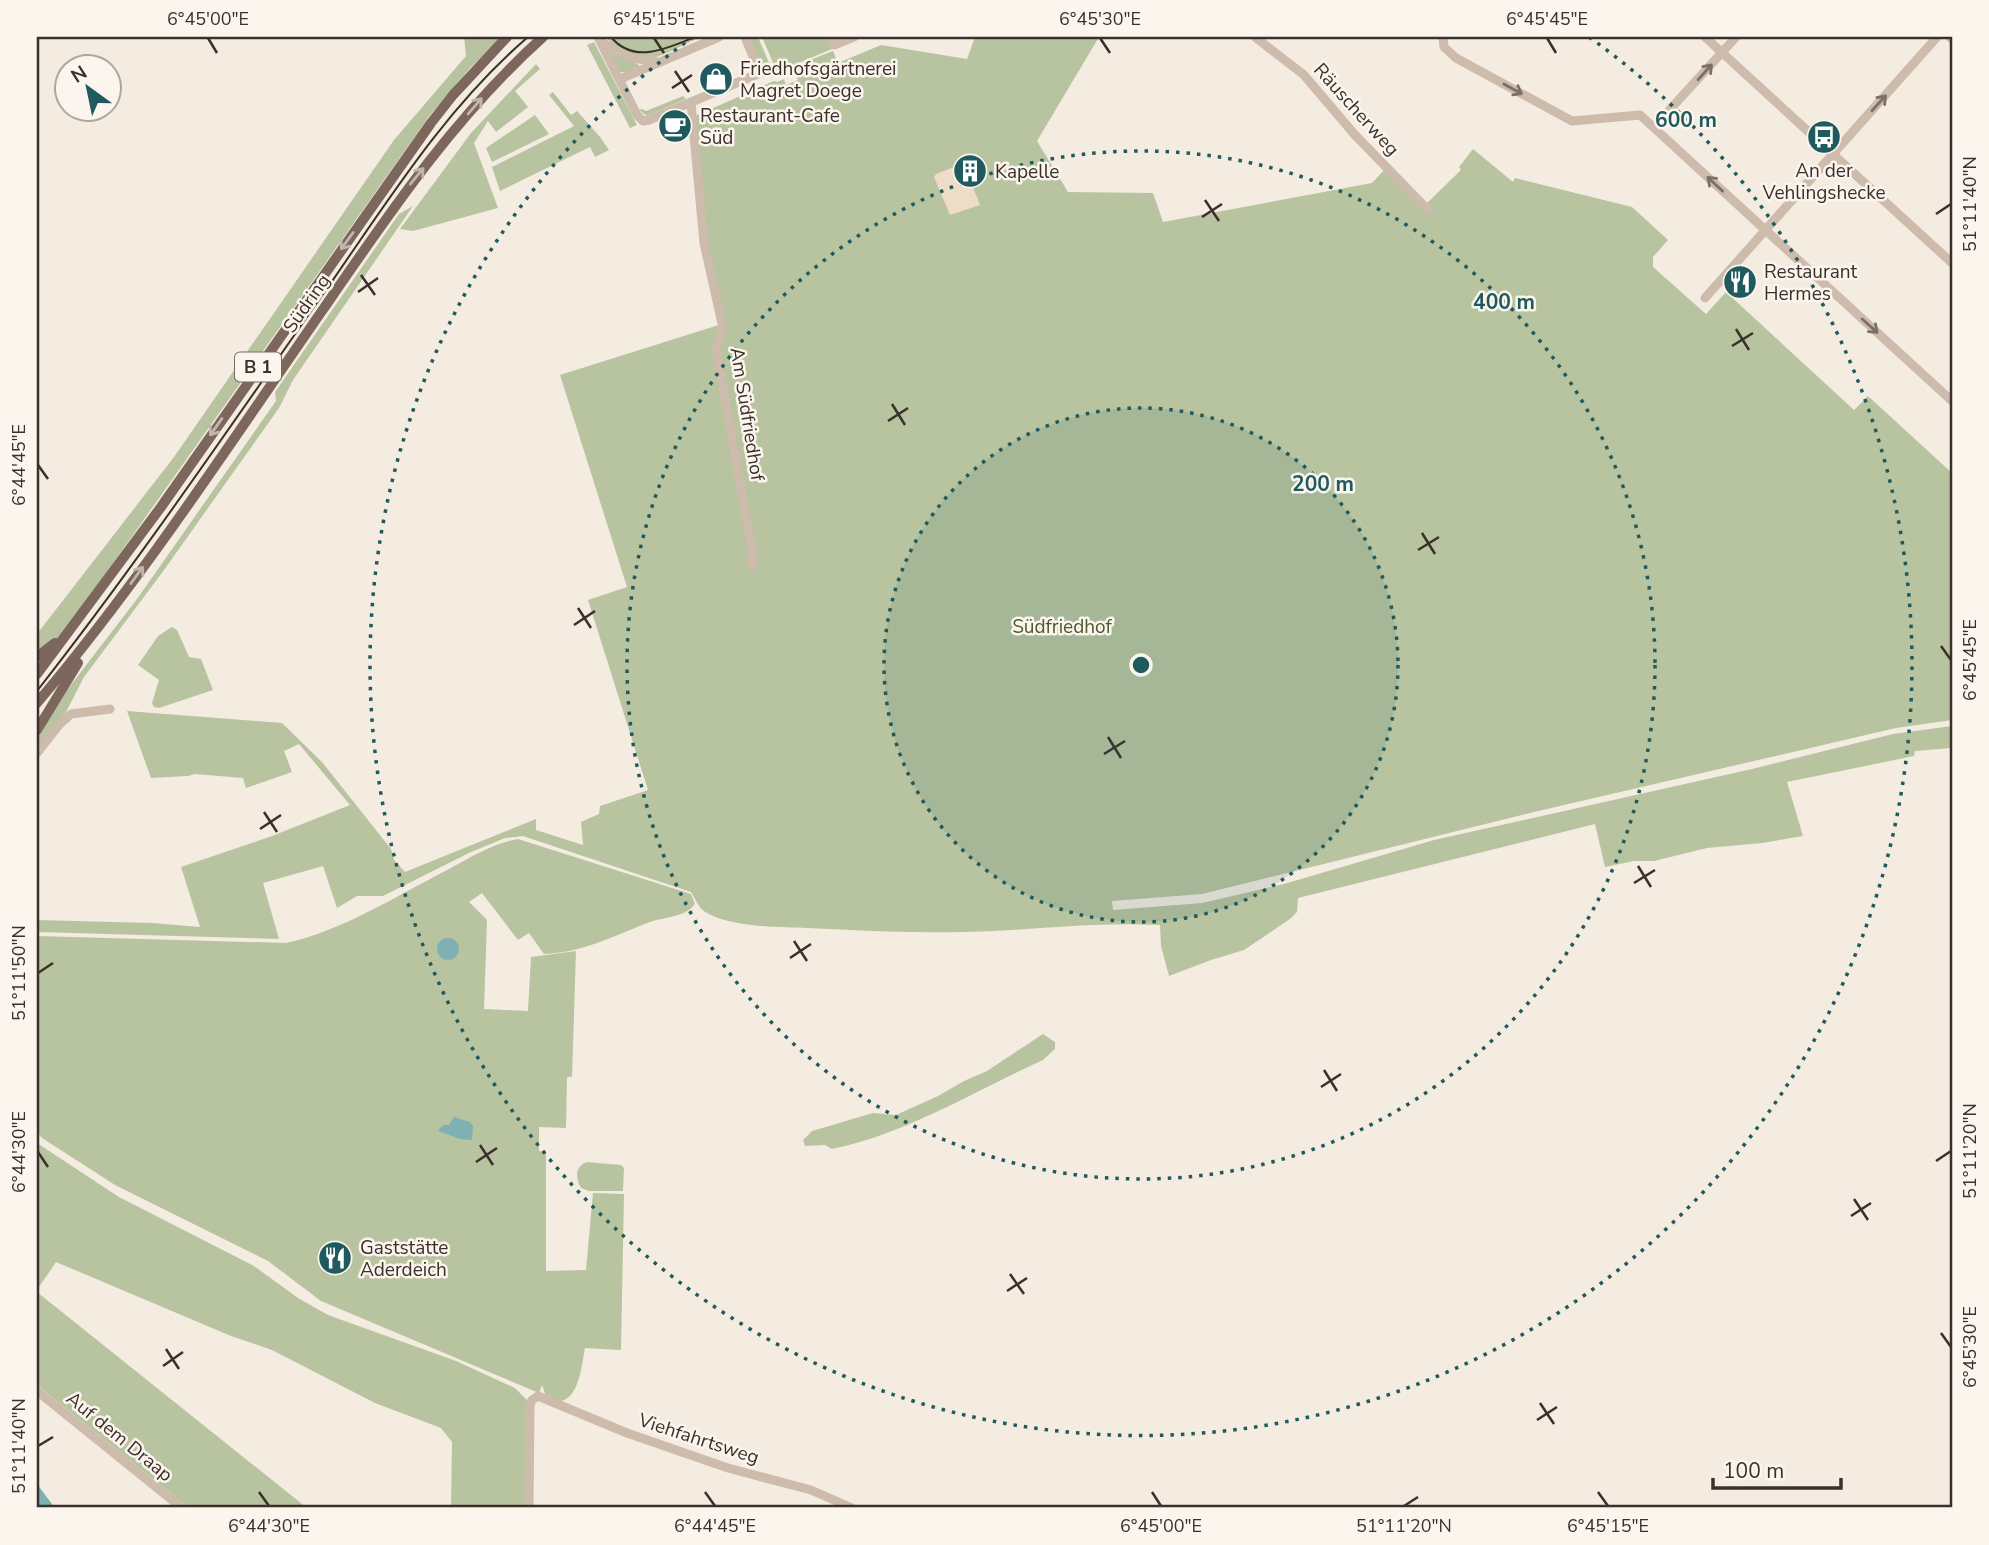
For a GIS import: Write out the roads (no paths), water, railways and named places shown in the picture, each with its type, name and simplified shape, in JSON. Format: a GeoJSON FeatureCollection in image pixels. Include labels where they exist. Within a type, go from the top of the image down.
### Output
{"type":"FeatureCollection","features":[{"type":"Feature","properties":{"kind":"main road","name":"Südring"},"geometry":{"type":"LineString","coordinates":[[37,674],[161,507],[431,123],[453,95],[508,37]]}},
{"type":"Feature","properties":{"kind":"main road","name":"Südring"},"geometry":{"type":"LineString","coordinates":[[37,703],[97,630],[174,524],[401,196],[477,103],[543,37]]}},
{"type":"Feature","properties":{"kind":"main road"},"geometry":{"type":"LineString","coordinates":[[37,730],[97,630]]}},
{"type":"Feature","properties":{"kind":"main road"},"geometry":{"type":"LineString","coordinates":[[37,657],[68,633]]}},
{"type":"Feature","properties":{"kind":"street"},"geometry":{"type":"LineString","coordinates":[[620,79],[719,37]]}},
{"type":"Feature","properties":{"kind":"street"},"geometry":{"type":"LineString","coordinates":[[599,38],[637,115],[643,121],[760,73],[745,37]]}},
{"type":"Feature","properties":{"kind":"street"},"geometry":{"type":"LineString","coordinates":[[831,37],[834,45],[854,37]]}},
{"type":"Feature","properties":{"kind":"street","name":"Räuscherweg"},"geometry":{"type":"LineString","coordinates":[[1255,37],[1304,75],[1355,135],[1428,210]]}},
{"type":"Feature","properties":{"kind":"street"},"geometry":{"type":"LineString","coordinates":[[1443,37],[1444,47],[1453,55],[1572,121],[1640,115],[1952,401]]}},
{"type":"Feature","properties":{"kind":"street"},"geometry":{"type":"LineString","coordinates":[[1705,37],[1952,263]]}},
{"type":"Feature","properties":{"kind":"street"},"geometry":{"type":"LineString","coordinates":[[1654,127],[1736,37]]}},
{"type":"Feature","properties":{"kind":"street"},"geometry":{"type":"LineString","coordinates":[[1706,298],[1937,37]]}},
{"type":"Feature","properties":{"kind":"street"},"geometry":{"type":"LineString","coordinates":[[599,38],[629,58],[662,61]]}},
{"type":"Feature","properties":{"kind":"street","name":"Am Südfriedhof"},"geometry":{"type":"LineString","coordinates":[[691,103],[704,243],[723,328],[716,349],[743,489],[753,555],[752,566]]}},
{"type":"Feature","properties":{"kind":"street"},"geometry":{"type":"LineString","coordinates":[[37,753],[65,718],[76,712],[110,709]]}},
{"type":"Feature","properties":{"kind":"street","name":"Auf dem Draap"},"geometry":{"type":"LineString","coordinates":[[37,1391],[182,1508]]}},
{"type":"Feature","properties":{"kind":"street","name":"Viehfahrtsweg"},"geometry":{"type":"LineString","coordinates":[[529,1508],[530,1405],[537,1397],[627,1433],[728,1468],[811,1490],[852,1508]]}},
{"type":"Feature","properties":{"kind":"water"},"geometry":{"type":"Polygon","coordinates":[[[448,938],[458,945],[459,949],[452,959],[448,960],[438,953],[437,949],[444,939],[448,938]]]}},
{"type":"Feature","properties":{"kind":"water"},"geometry":{"type":"Polygon","coordinates":[[[454,1117],[470,1122],[473,1126],[472,1140],[460,1139],[438,1131],[443,1125],[449,1125],[454,1117]]]}},
{"type":"Feature","properties":{"kind":"water"},"geometry":{"type":"Polygon","coordinates":[[[37,1484],[55,1508],[37,1508],[37,1484]]]}},
{"type":"Feature","properties":{"kind":"tram line"},"geometry":{"type":"LineString","coordinates":[[37,691],[148,543],[419,157],[470,94],[528,37]]}},
{"type":"Feature","properties":{"kind":"tram line"},"geometry":{"type":"LineString","coordinates":[[611,37],[620,45],[641,52],[663,49],[695,37]]}},
{"type":"Feature","properties":{"kind":"place","name":"Friedhofsgärtnerei Magret Doege"},"geometry":{"type":"Point","coordinates":[716,79]}},
{"type":"Feature","properties":{"kind":"place","name":"Restaurant-Cafe Süd"},"geometry":{"type":"Point","coordinates":[675,126]}},
{"type":"Feature","properties":{"kind":"place","name":"An der Vehlingshecke"},"geometry":{"type":"Point","coordinates":[1824,137]}},
{"type":"Feature","properties":{"kind":"place","name":"Kapelle"},"geometry":{"type":"Point","coordinates":[970,171]}},
{"type":"Feature","properties":{"kind":"place","name":"Restaurant Hermes"},"geometry":{"type":"Point","coordinates":[1740,282]}},
{"type":"Feature","properties":{"kind":"place","name":"Gaststätte Aderdeich"},"geometry":{"type":"Point","coordinates":[335,1258]}},
{"type":"Feature","properties":{"kind":"park label","name":"Südfriedhof"},"geometry":{"type":"Point","coordinates":[1062,626]}}]}
